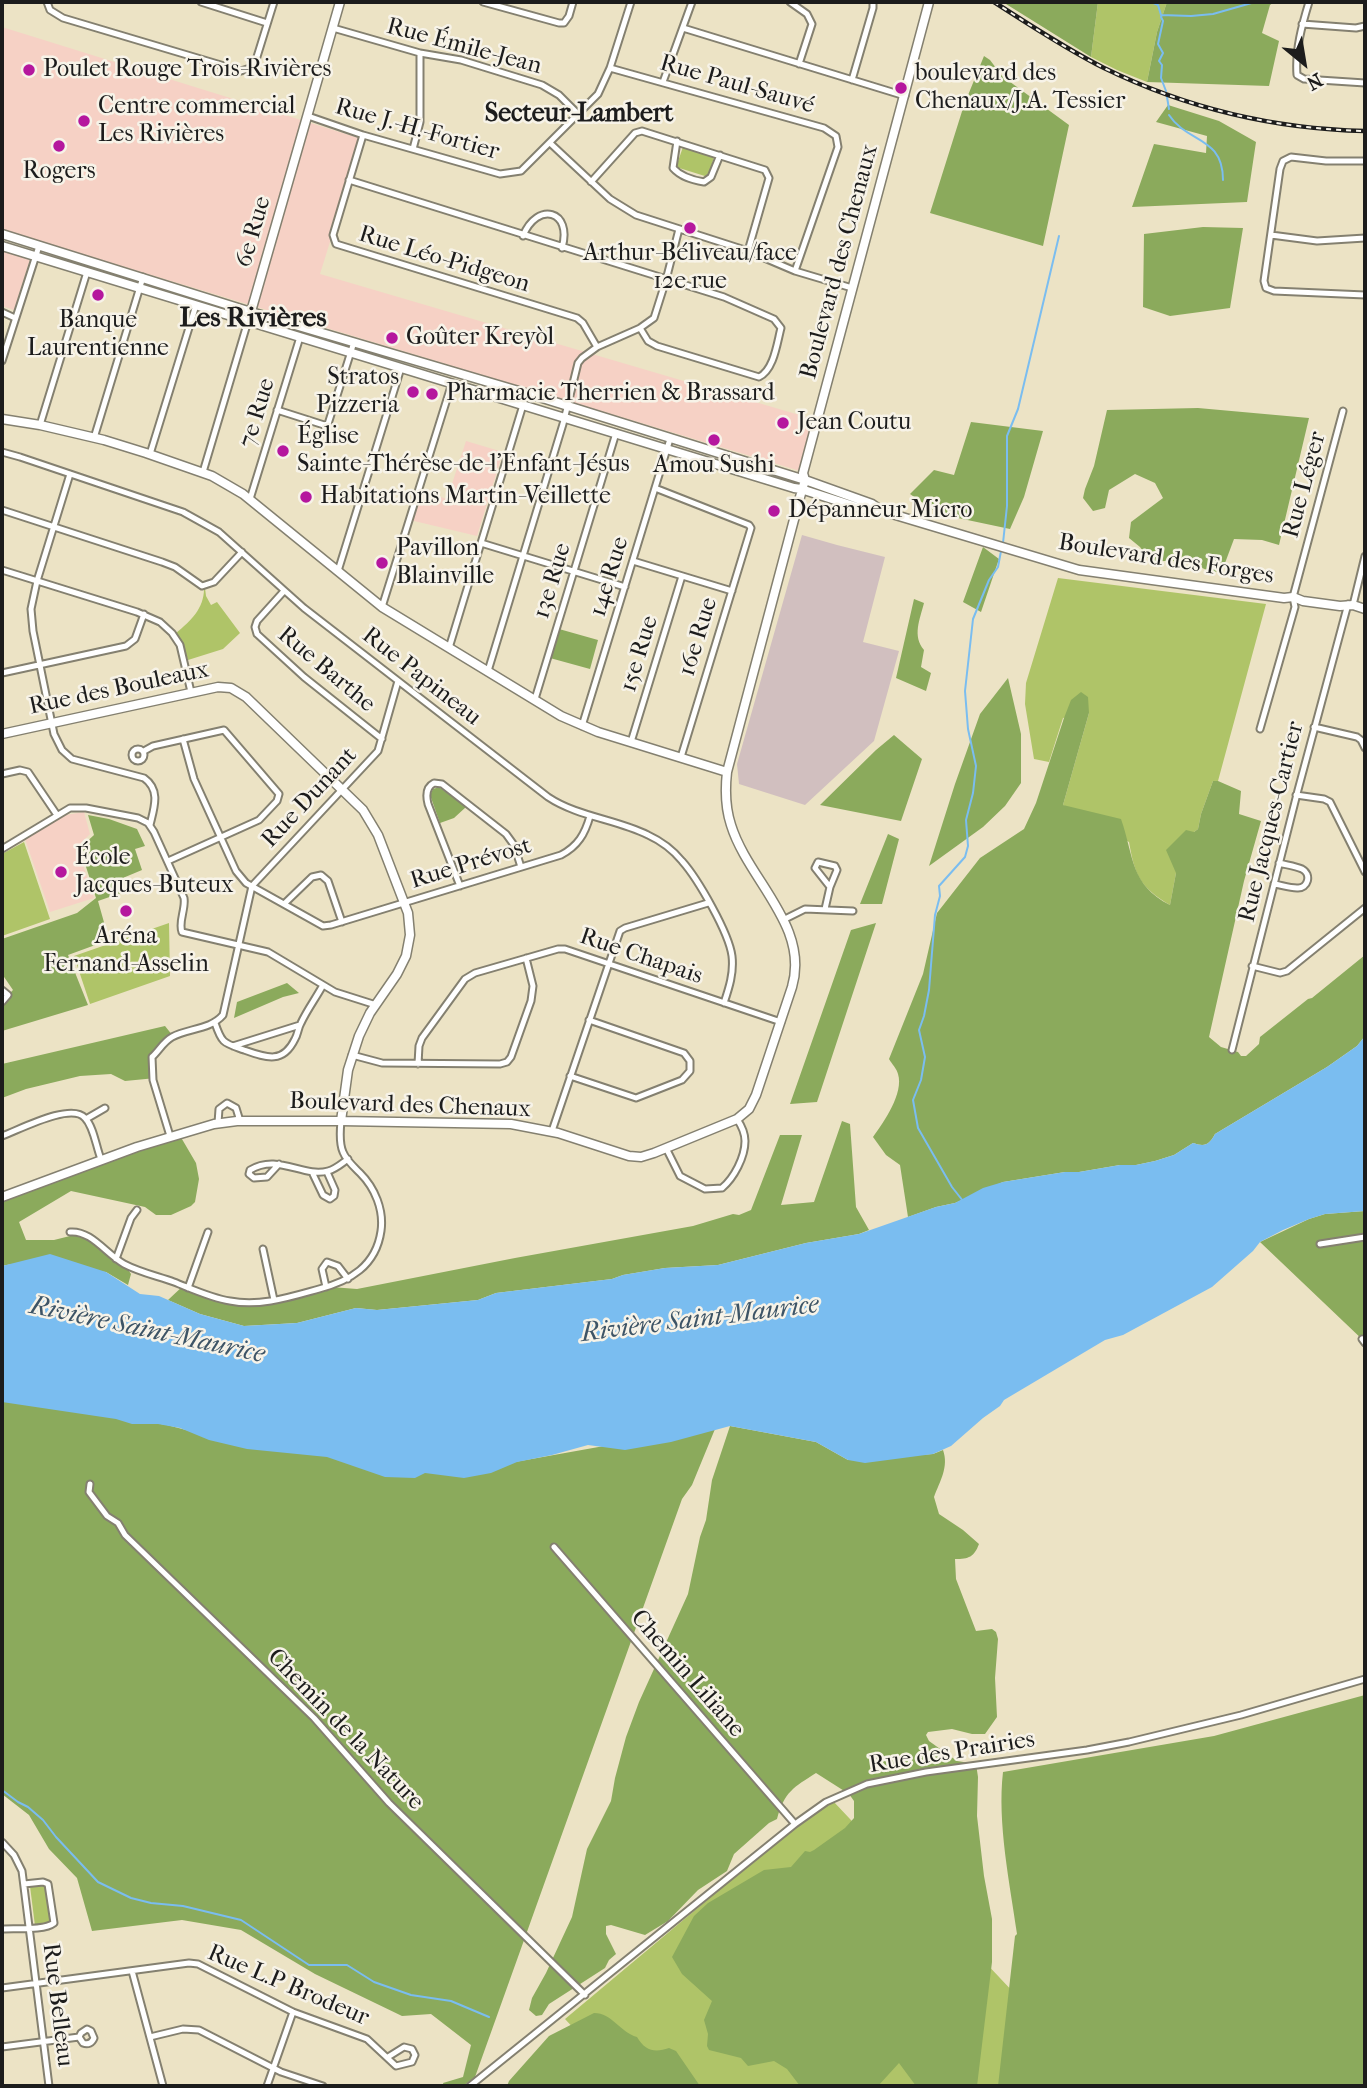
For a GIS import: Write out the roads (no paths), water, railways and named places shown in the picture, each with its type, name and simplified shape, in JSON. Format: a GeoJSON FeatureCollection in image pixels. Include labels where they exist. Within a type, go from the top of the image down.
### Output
{"type":"FeatureCollection","features":[{"type":"Feature","properties":{"kind":"street"},"geometry":{"type":"LineString","coordinates":[[47,2],[50,10],[63,18],[242,71],[250,68],[256,60],[274,2]]}},
{"type":"Feature","properties":{"kind":"street"},"geometry":{"type":"LineString","coordinates":[[201,2],[267,23]]}},
{"type":"Feature","properties":{"kind":"street","name":"6e Rue"},"geometry":{"type":"LineString","coordinates":[[202,472],[340,2]]}},
{"type":"Feature","properties":{"kind":"street"},"geometry":{"type":"LineString","coordinates":[[483,2],[559,23],[564,23],[569,16],[573,2]]}},
{"type":"Feature","properties":{"kind":"street","name":"Rue J.-H.-Fortier"},"geometry":{"type":"LineString","coordinates":[[308,116],[363,135],[500,174],[521,171],[598,93],[610,68],[631,2]]}},
{"type":"Feature","properties":{"kind":"street"},"geometry":{"type":"LineString","coordinates":[[663,82],[692,2]]}},
{"type":"Feature","properties":{"kind":"street"},"geometry":{"type":"LineString","coordinates":[[790,2],[807,13],[812,24],[799,64]]}},
{"type":"Feature","properties":{"kind":"street"},"geometry":{"type":"LineString","coordinates":[[852,80],[873,2]]}},
{"type":"Feature","properties":{"kind":"street","name":"Boulevard des Chenaux"},"geometry":{"type":"LineString","coordinates":[[2,1197],[170,1136],[240,1121],[517,1125],[552,1131],[633,1157],[645,1156],[666,1148],[737,1119],[746,1112],[753,1101],[781,1023],[794,982],[796,964],[793,942],[783,920],[733,831],[725,799],[727,772],[800,497],[803,473],[929,2]]}},
{"type":"Feature","properties":{"kind":"street"},"geometry":{"type":"LineString","coordinates":[[1310,2],[1302,24],[1296,62],[1297,75],[1304,79],[1365,83]]}},
{"type":"Feature","properties":{"kind":"street"},"geometry":{"type":"LineString","coordinates":[[1302,24],[1365,26]]}},
{"type":"Feature","properties":{"kind":"street","name":"Rue Émile-Jean"},"geometry":{"type":"LineString","coordinates":[[332,28],[420,53],[461,60],[542,85],[559,95],[578,114]]}},
{"type":"Feature","properties":{"kind":"street"},"geometry":{"type":"LineString","coordinates":[[683,28],[905,96]]}},
{"type":"Feature","properties":{"kind":"street"},"geometry":{"type":"LineString","coordinates":[[413,149],[420,122],[420,53]]}},
{"type":"Feature","properties":{"kind":"street","name":"Rue Paul-Sauvé"},"geometry":{"type":"LineString","coordinates":[[610,68],[824,128],[836,136],[838,147],[795,271]]}},
{"type":"Feature","properties":{"kind":"street"},"geometry":{"type":"LineString","coordinates":[[591,182],[635,133],[642,131],[765,170],[769,177],[748,251]]}},
{"type":"Feature","properties":{"kind":"street","name":"Rue Léo-Pidgeon"},"geometry":{"type":"LineString","coordinates":[[363,135],[333,235],[340,246],[577,318],[583,323],[597,347]]}},
{"type":"Feature","properties":{"kind":"street"},"geometry":{"type":"LineString","coordinates":[[677,141],[673,168],[679,174],[699,181],[704,182],[711,177],[720,155]]}},
{"type":"Feature","properties":{"kind":"street"},"geometry":{"type":"LineString","coordinates":[[550,143],[610,199],[636,215],[748,251],[795,271],[852,288]]}},
{"type":"Feature","properties":{"kind":"street"},"geometry":{"type":"LineString","coordinates":[[1365,161],[1326,161],[1292,156],[1283,161],[1264,281],[1266,288],[1274,291],[1365,295]]}},
{"type":"Feature","properties":{"kind":"street"},"geometry":{"type":"LineString","coordinates":[[349,180],[724,297],[774,319],[782,328],[769,368],[759,377],[657,346],[648,341],[640,328]]}},
{"type":"Feature","properties":{"kind":"street"},"geometry":{"type":"LineString","coordinates":[[523,236],[528,224],[535,217],[549,214],[557,217],[564,225],[566,234],[562,248]]}},
{"type":"Feature","properties":{"kind":"street"},"geometry":{"type":"LineString","coordinates":[[488,671],[580,360],[597,347],[640,328],[654,318],[678,229]]}},
{"type":"Feature","properties":{"kind":"street","name":"Boulevard des Forges"},"geometry":{"type":"LineString","coordinates":[[2,234],[566,406],[872,504],[882,511],[1079,570],[1262,596],[1293,597],[1303,601],[1365,609]]}},
{"type":"Feature","properties":{"kind":"street"},"geometry":{"type":"LineString","coordinates":[[1271,235],[1317,241],[1365,238]]}},
{"type":"Feature","properties":{"kind":"street","name":"Boulevard des Forges"},"geometry":{"type":"LineString","coordinates":[[2,246],[794,488],[803,484]]}},
{"type":"Feature","properties":{"kind":"street"},"geometry":{"type":"LineString","coordinates":[[2,361],[39,246]]}},
{"type":"Feature","properties":{"kind":"street"},"geometry":{"type":"LineString","coordinates":[[40,425],[87,272]]}},
{"type":"Feature","properties":{"kind":"street"},"geometry":{"type":"LineString","coordinates":[[94,438],[143,277]]}},
{"type":"Feature","properties":{"kind":"street"},"geometry":{"type":"LineString","coordinates":[[150,454],[196,306]]}},
{"type":"Feature","properties":{"kind":"street"},"geometry":{"type":"LineString","coordinates":[[2,312],[15,318]]}},
{"type":"Feature","properties":{"kind":"street","name":"7e Rue"},"geometry":{"type":"LineString","coordinates":[[250,499],[300,337]]}},
{"type":"Feature","properties":{"kind":"street"},"geometry":{"type":"LineString","coordinates":[[277,410],[328,424],[354,342]]}},
{"type":"Feature","properties":{"kind":"street"},"geometry":{"type":"LineString","coordinates":[[338,571],[401,368]]}},
{"type":"Feature","properties":{"kind":"street"},"geometry":{"type":"LineString","coordinates":[[481,392],[484,381]]}},
{"type":"Feature","properties":{"kind":"street"},"geometry":{"type":"LineString","coordinates":[[382,607],[452,383]]}},
{"type":"Feature","properties":{"kind":"street"},"geometry":{"type":"LineString","coordinates":[[449,648],[523,405]]}},
{"type":"Feature","properties":{"kind":"street","name":"Rue Léger"},"geometry":{"type":"LineString","coordinates":[[1260,729],[1295,607],[1293,597],[1343,411]]}},
{"type":"Feature","properties":{"kind":"street"},"geometry":{"type":"LineString","coordinates":[[2,419],[40,425],[150,454],[231,485],[382,607],[535,699],[582,726],[727,772]]}},
{"type":"Feature","properties":{"kind":"street","name":"13e Rue"},"geometry":{"type":"LineString","coordinates":[[535,699],[616,433]]}},
{"type":"Feature","properties":{"kind":"street","name":"14e Rue"},"geometry":{"type":"LineString","coordinates":[[582,726],[670,439]]}},
{"type":"Feature","properties":{"kind":"street","name":"Rue Papineau"},"geometry":{"type":"LineString","coordinates":[[2,452],[192,516],[219,532],[284,591],[548,797],[569,809],[645,833],[667,846],[685,865],[708,902],[732,951],[733,972],[724,1003]]}},
{"type":"Feature","properties":{"kind":"street"},"geometry":{"type":"LineString","coordinates":[[70,474],[32,601],[32,621],[52,723],[60,746],[72,759],[148,781],[154,789],[156,800],[150,825]]}},
{"type":"Feature","properties":{"kind":"street","name":"16e Rue"},"geometry":{"type":"LineString","coordinates":[[655,488],[750,526],[681,757]]}},
{"type":"Feature","properties":{"kind":"street"},"geometry":{"type":"LineString","coordinates":[[2,510],[166,563],[202,586],[214,582],[242,552]]}},
{"type":"Feature","properties":{"kind":"street"},"geometry":{"type":"LineString","coordinates":[[481,543],[625,586]]}},
{"type":"Feature","properties":{"kind":"street","name":"Rue Jacques-Cartier"},"geometry":{"type":"LineString","coordinates":[[1231,1050],[1314,727],[1365,556]]}},
{"type":"Feature","properties":{"kind":"street"},"geometry":{"type":"LineString","coordinates":[[633,561],[732,590]]}},
{"type":"Feature","properties":{"kind":"street"},"geometry":{"type":"LineString","coordinates":[[2,570],[144,614],[163,624],[178,642],[191,692]]}},
{"type":"Feature","properties":{"kind":"street","name":"15e Rue"},"geometry":{"type":"LineString","coordinates":[[631,742],[682,576]]}},
{"type":"Feature","properties":{"kind":"street","name":"Rue Barthe"},"geometry":{"type":"LineString","coordinates":[[284,591],[258,619],[255,627],[257,634],[304,677],[382,739]]}},
{"type":"Feature","properties":{"kind":"street"},"geometry":{"type":"LineString","coordinates":[[2,673],[129,645],[136,637],[144,614]]}},
{"type":"Feature","properties":{"kind":"street","name":"Rue Dunant"},"geometry":{"type":"LineString","coordinates":[[252,886],[373,757],[382,739],[398,681]]}},
{"type":"Feature","properties":{"kind":"street","name":"Rue des Bouleaux"},"geometry":{"type":"LineString","coordinates":[[2,734],[222,687],[239,692],[360,807],[371,822],[405,903],[410,927],[408,951],[401,968],[365,1022],[352,1055],[341,1121]]}},
{"type":"Feature","properties":{"kind":"street"},"geometry":{"type":"LineString","coordinates":[[1314,727],[1357,737],[1365,748]]}},
{"type":"Feature","properties":{"kind":"street"},"geometry":{"type":"LineString","coordinates":[[144,751],[153,746],[225,731],[278,793],[277,801],[260,819],[168,861]]}},
{"type":"Feature","properties":{"kind":"street","name":"Rue Prévost"},"geometry":{"type":"LineString","coordinates":[[183,739],[192,775],[233,867],[244,881],[321,925],[329,926],[554,857],[569,850],[583,835],[590,816]]}},
{"type":"Feature","properties":{"kind":"street"},"geometry":{"type":"LineString","coordinates":[[2,774],[22,769],[28,772],[57,815]]}},
{"type":"Feature","properties":{"kind":"street"},"geometry":{"type":"LineString","coordinates":[[460,886],[428,804],[427,793],[434,782],[442,784],[506,834],[514,845],[522,867]]}},
{"type":"Feature","properties":{"kind":"street"},"geometry":{"type":"LineString","coordinates":[[1296,796],[1330,802],[1365,872]]}},
{"type":"Feature","properties":{"kind":"street"},"geometry":{"type":"LineString","coordinates":[[2,849],[70,808],[86,807],[138,818],[150,825],[185,901],[181,931],[268,951],[323,985],[347,997],[376,1005]]}},
{"type":"Feature","properties":{"kind":"street"},"geometry":{"type":"LineString","coordinates":[[825,909],[837,869],[835,866],[818,862],[816,868],[830,887]]}},
{"type":"Feature","properties":{"kind":"street"},"geometry":{"type":"LineString","coordinates":[[1274,884],[1299,888],[1305,886],[1308,881],[1303,870],[1279,863]]}},
{"type":"Feature","properties":{"kind":"street"},"geometry":{"type":"LineString","coordinates":[[284,904],[309,879],[321,875],[328,881],[342,922]]}},
{"type":"Feature","properties":{"kind":"street"},"geometry":{"type":"LineString","coordinates":[[170,1136],[152,1075],[152,1057],[173,1037],[215,1023],[224,1012],[252,886]]}},
{"type":"Feature","properties":{"kind":"street"},"geometry":{"type":"LineString","coordinates":[[552,1131],[622,929],[708,902]]}},
{"type":"Feature","properties":{"kind":"street"},"geometry":{"type":"LineString","coordinates":[[1252,966],[1280,973],[1287,971],[1365,908]]}},
{"type":"Feature","properties":{"kind":"street"},"geometry":{"type":"LineString","coordinates":[[783,920],[804,909],[853,911]]}},
{"type":"Feature","properties":{"kind":"street","name":"Rue Chapais"},"geometry":{"type":"LineString","coordinates":[[418,1063],[421,1041],[462,982],[475,973],[561,949],[781,1023]]}},
{"type":"Feature","properties":{"kind":"street"},"geometry":{"type":"LineString","coordinates":[[352,1055],[377,1062],[500,1064],[509,1060],[532,996],[532,981],[526,958]]}},
{"type":"Feature","properties":{"kind":"street"},"geometry":{"type":"LineString","coordinates":[[215,1023],[225,1044],[252,1053],[281,1056],[288,1051],[323,985]]}},
{"type":"Feature","properties":{"kind":"street"},"geometry":{"type":"LineString","coordinates":[[2,990],[8,995],[2,1002]]}},
{"type":"Feature","properties":{"kind":"street"},"geometry":{"type":"LineString","coordinates":[[570,1076],[636,1098],[682,1080],[690,1071],[690,1061],[684,1053],[589,1020]]}},
{"type":"Feature","properties":{"kind":"street"},"geometry":{"type":"LineString","coordinates":[[233,1046],[300,1025]]}},
{"type":"Feature","properties":{"kind":"street","name":"Boulevard des Chenaux"},"geometry":{"type":"LineString","coordinates":[[218,1124],[219,1109],[227,1103],[236,1108],[240,1121]]}},
{"type":"Feature","properties":{"kind":"street"},"geometry":{"type":"LineString","coordinates":[[86,1119],[105,1108]]}},
{"type":"Feature","properties":{"kind":"street"},"geometry":{"type":"LineString","coordinates":[[2,1136],[65,1112],[79,1113],[86,1119],[101,1159]]}},
{"type":"Feature","properties":{"kind":"street"},"geometry":{"type":"LineString","coordinates":[[666,1148],[680,1176],[703,1188],[720,1189],[735,1173],[744,1146],[745,1137],[737,1119]]}},
{"type":"Feature","properties":{"kind":"street"},"geometry":{"type":"LineString","coordinates":[[70,1232],[83,1233],[126,1265],[236,1302],[274,1300],[348,1279],[362,1269],[371,1257],[378,1244],[382,1224],[379,1204],[373,1190],[348,1160],[341,1147],[341,1121]]}},
{"type":"Feature","properties":{"kind":"street"},"geometry":{"type":"LineString","coordinates":[[279,1164],[267,1177],[255,1179],[249,1174],[253,1167],[270,1164],[279,1164],[312,1172],[327,1172],[348,1160]]}},
{"type":"Feature","properties":{"kind":"street"},"geometry":{"type":"LineString","coordinates":[[312,1172],[323,1195],[330,1199],[336,1191],[327,1172]]}},
{"type":"Feature","properties":{"kind":"street"},"geometry":{"type":"LineString","coordinates":[[116,1259],[137,1210]]}},
{"type":"Feature","properties":{"kind":"street"},"geometry":{"type":"LineString","coordinates":[[188,1288],[208,1232]]}},
{"type":"Feature","properties":{"kind":"street"},"geometry":{"type":"LineString","coordinates":[[1320,1244],[1365,1237]]}},
{"type":"Feature","properties":{"kind":"street"},"geometry":{"type":"LineString","coordinates":[[263,1249],[274,1300]]}},
{"type":"Feature","properties":{"kind":"street"},"geometry":{"type":"LineString","coordinates":[[326,1287],[322,1269],[326,1263],[338,1266],[348,1279]]}},
{"type":"Feature","properties":{"kind":"street","name":"Chemin de la Nature"},"geometry":{"type":"LineString","coordinates":[[90,1483],[89,1492],[107,1516],[118,1523],[125,1535],[314,1718],[389,1803],[585,1995]]}},
{"type":"Feature","properties":{"kind":"street","name":"Chemin Liliane"},"geometry":{"type":"LineString","coordinates":[[554,1547],[795,1824]]}},
{"type":"Feature","properties":{"kind":"street","name":"Rue des Prairies"},"geometry":{"type":"LineString","coordinates":[[470,2086],[795,1824],[826,1802],[867,1784],[926,1772],[1129,1742],[1241,1715],[1365,1679]]}},
{"type":"Feature","properties":{"kind":"street","name":"Rue Belleau"},"geometry":{"type":"LineString","coordinates":[[2,1842],[18,1861],[24,1884],[49,2086]]}},
{"type":"Feature","properties":{"kind":"street","name":"Rue Belleau"},"geometry":{"type":"LineString","coordinates":[[24,1884],[48,1884],[55,1920],[49,1927],[30,1928]]}},
{"type":"Feature","properties":{"kind":"street"},"geometry":{"type":"LineString","coordinates":[[2,1929],[30,1928]]}},
{"type":"Feature","properties":{"kind":"street","name":"Rue L.P Brodeur"},"geometry":{"type":"LineString","coordinates":[[2,1988],[198,1964],[293,2012],[367,2039],[398,2067],[412,2062],[415,2055],[410,2048],[404,2047],[388,2057]]}},
{"type":"Feature","properties":{"kind":"street"},"geometry":{"type":"LineString","coordinates":[[132,1971],[163,2086]]}},
{"type":"Feature","properties":{"kind":"street"},"geometry":{"type":"LineString","coordinates":[[267,2086],[293,2012]]}},
{"type":"Feature","properties":{"kind":"street"},"geometry":{"type":"LineString","coordinates":[[150,2037],[179,2029],[199,2030],[274,2068],[323,2086]]}},
{"type":"Feature","properties":{"kind":"street"},"geometry":{"type":"LineString","coordinates":[[2,2046],[79,2037]]}},
{"type":"Feature","properties":{"kind":"water","name":"Rivière Saint-Maurice"},"geometry":{"type":"Polygon","coordinates":[[[1365,1036],[1365,1211],[1325,1214],[1260,1242],[1212,1287],[1123,1335],[1105,1340],[1004,1400],[951,1446],[933,1454],[865,1463],[848,1460],[816,1442],[730,1426],[671,1442],[625,1450],[588,1445],[517,1462],[491,1473],[464,1478],[425,1473],[415,1478],[385,1477],[327,1457],[247,1449],[209,1440],[180,1428],[158,1424],[132,1424],[116,1419],[2,1402],[2,1266],[50,1254],[106,1272],[140,1294],[159,1296],[200,1314],[244,1326],[297,1323],[356,1308],[377,1310],[478,1300],[496,1293],[612,1279],[665,1268],[718,1265],[806,1243],[859,1234],[955,1203],[983,1188],[1003,1182],[1136,1165],[1174,1155],[1193,1143],[1206,1144],[1215,1134],[1327,1067],[1357,1046],[1365,1036]]]}},
{"type":"Feature","properties":{"kind":"waterway"},"geometry":{"type":"LineString","coordinates":[[1151,2],[1158,5],[1161,15],[1191,16],[1213,14],[1255,2]]}},
{"type":"Feature","properties":{"kind":"waterway"},"geometry":{"type":"LineString","coordinates":[[1161,17],[1163,21],[1158,44],[1163,53],[1159,61],[1166,91]]}},
{"type":"Feature","properties":{"kind":"waterway"},"geometry":{"type":"LineString","coordinates":[[1167,97],[1169,109]]}},
{"type":"Feature","properties":{"kind":"waterway"},"geometry":{"type":"LineString","coordinates":[[1169,115],[1185,131],[1211,147],[1217,155],[1223,180]]}},
{"type":"Feature","properties":{"kind":"waterway"},"geometry":{"type":"LineString","coordinates":[[1003,543],[1007,506],[1007,436],[1018,409],[1059,236]]}},
{"type":"Feature","properties":{"kind":"waterway"},"geometry":{"type":"LineString","coordinates":[[963,1201],[918,1128],[913,1100],[921,1080],[925,1057],[919,1030],[929,990],[939,886],[965,857],[968,846],[966,820],[976,766],[968,729],[965,691],[973,619],[989,580],[998,567],[1001,551]]}},
{"type":"Feature","properties":{"kind":"waterway"},"geometry":{"type":"LineString","coordinates":[[2,1790],[43,1820],[98,1882],[131,1898],[183,1906],[241,1920],[309,1965],[347,1965],[374,1982],[411,1995],[451,2001],[489,2017]]}},
{"type":"Feature","properties":{"kind":"railway"},"geometry":{"type":"LineString","coordinates":[[994,2],[1090,61],[1167,94],[1231,114],[1264,121],[1365,131]]}},
{"type":"Feature","properties":{"kind":"place","name":"Poulet Rouge Trois-Rivières"},"geometry":{"type":"Point","coordinates":[29,70]}},
{"type":"Feature","properties":{"kind":"place","name":"boulevard des Chenaux/J.A. Tessier"},"geometry":{"type":"Point","coordinates":[901,88]}},
{"type":"Feature","properties":{"kind":"place","name":"Centre commercial Les Rivières"},"geometry":{"type":"Point","coordinates":[84,121]}},
{"type":"Feature","properties":{"kind":"place","name":"Rogers"},"geometry":{"type":"Point","coordinates":[59,146]}},
{"type":"Feature","properties":{"kind":"place","name":"Arthur-Béliveau/face 12e rue"},"geometry":{"type":"Point","coordinates":[690,228]}},
{"type":"Feature","properties":{"kind":"place","name":"Banque Laurentienne"},"geometry":{"type":"Point","coordinates":[98,295]}},
{"type":"Feature","properties":{"kind":"place","name":"Goûter Kreyòl"},"geometry":{"type":"Point","coordinates":[392,338]}},
{"type":"Feature","properties":{"kind":"place","name":"Stratos Pizzeria"},"geometry":{"type":"Point","coordinates":[413,392]}},
{"type":"Feature","properties":{"kind":"place","name":"Pharmacie Therrien & Brassard"},"geometry":{"type":"Point","coordinates":[432,394]}},
{"type":"Feature","properties":{"kind":"place","name":"Jean Coutu"},"geometry":{"type":"Point","coordinates":[783,423]}},
{"type":"Feature","properties":{"kind":"place","name":"Amou Sushi"},"geometry":{"type":"Point","coordinates":[714,440]}},
{"type":"Feature","properties":{"kind":"place","name":"Église Sainte-Thérèse-de-l'Enfant-Jésus"},"geometry":{"type":"Point","coordinates":[283,451]}},
{"type":"Feature","properties":{"kind":"place","name":"Habitations Martin-Veillette"},"geometry":{"type":"Point","coordinates":[306,497]}},
{"type":"Feature","properties":{"kind":"place","name":"Dépanneur Micro"},"geometry":{"type":"Point","coordinates":[774,511]}},
{"type":"Feature","properties":{"kind":"place","name":"Pavillon Blainville"},"geometry":{"type":"Point","coordinates":[382,563]}},
{"type":"Feature","properties":{"kind":"place","name":"École Jacques-Buteux"},"geometry":{"type":"Point","coordinates":[61,872]}},
{"type":"Feature","properties":{"kind":"place","name":"Aréna Fernand-Asselin"},"geometry":{"type":"Point","coordinates":[126,911]}},
{"type":"Feature","properties":{"kind":"district","name":"Secteur-Lambert"},"geometry":{"type":"Point","coordinates":[579,115]}},
{"type":"Feature","properties":{"kind":"district","name":"Les Rivières"},"geometry":{"type":"Point","coordinates":[253,319]}}]}
